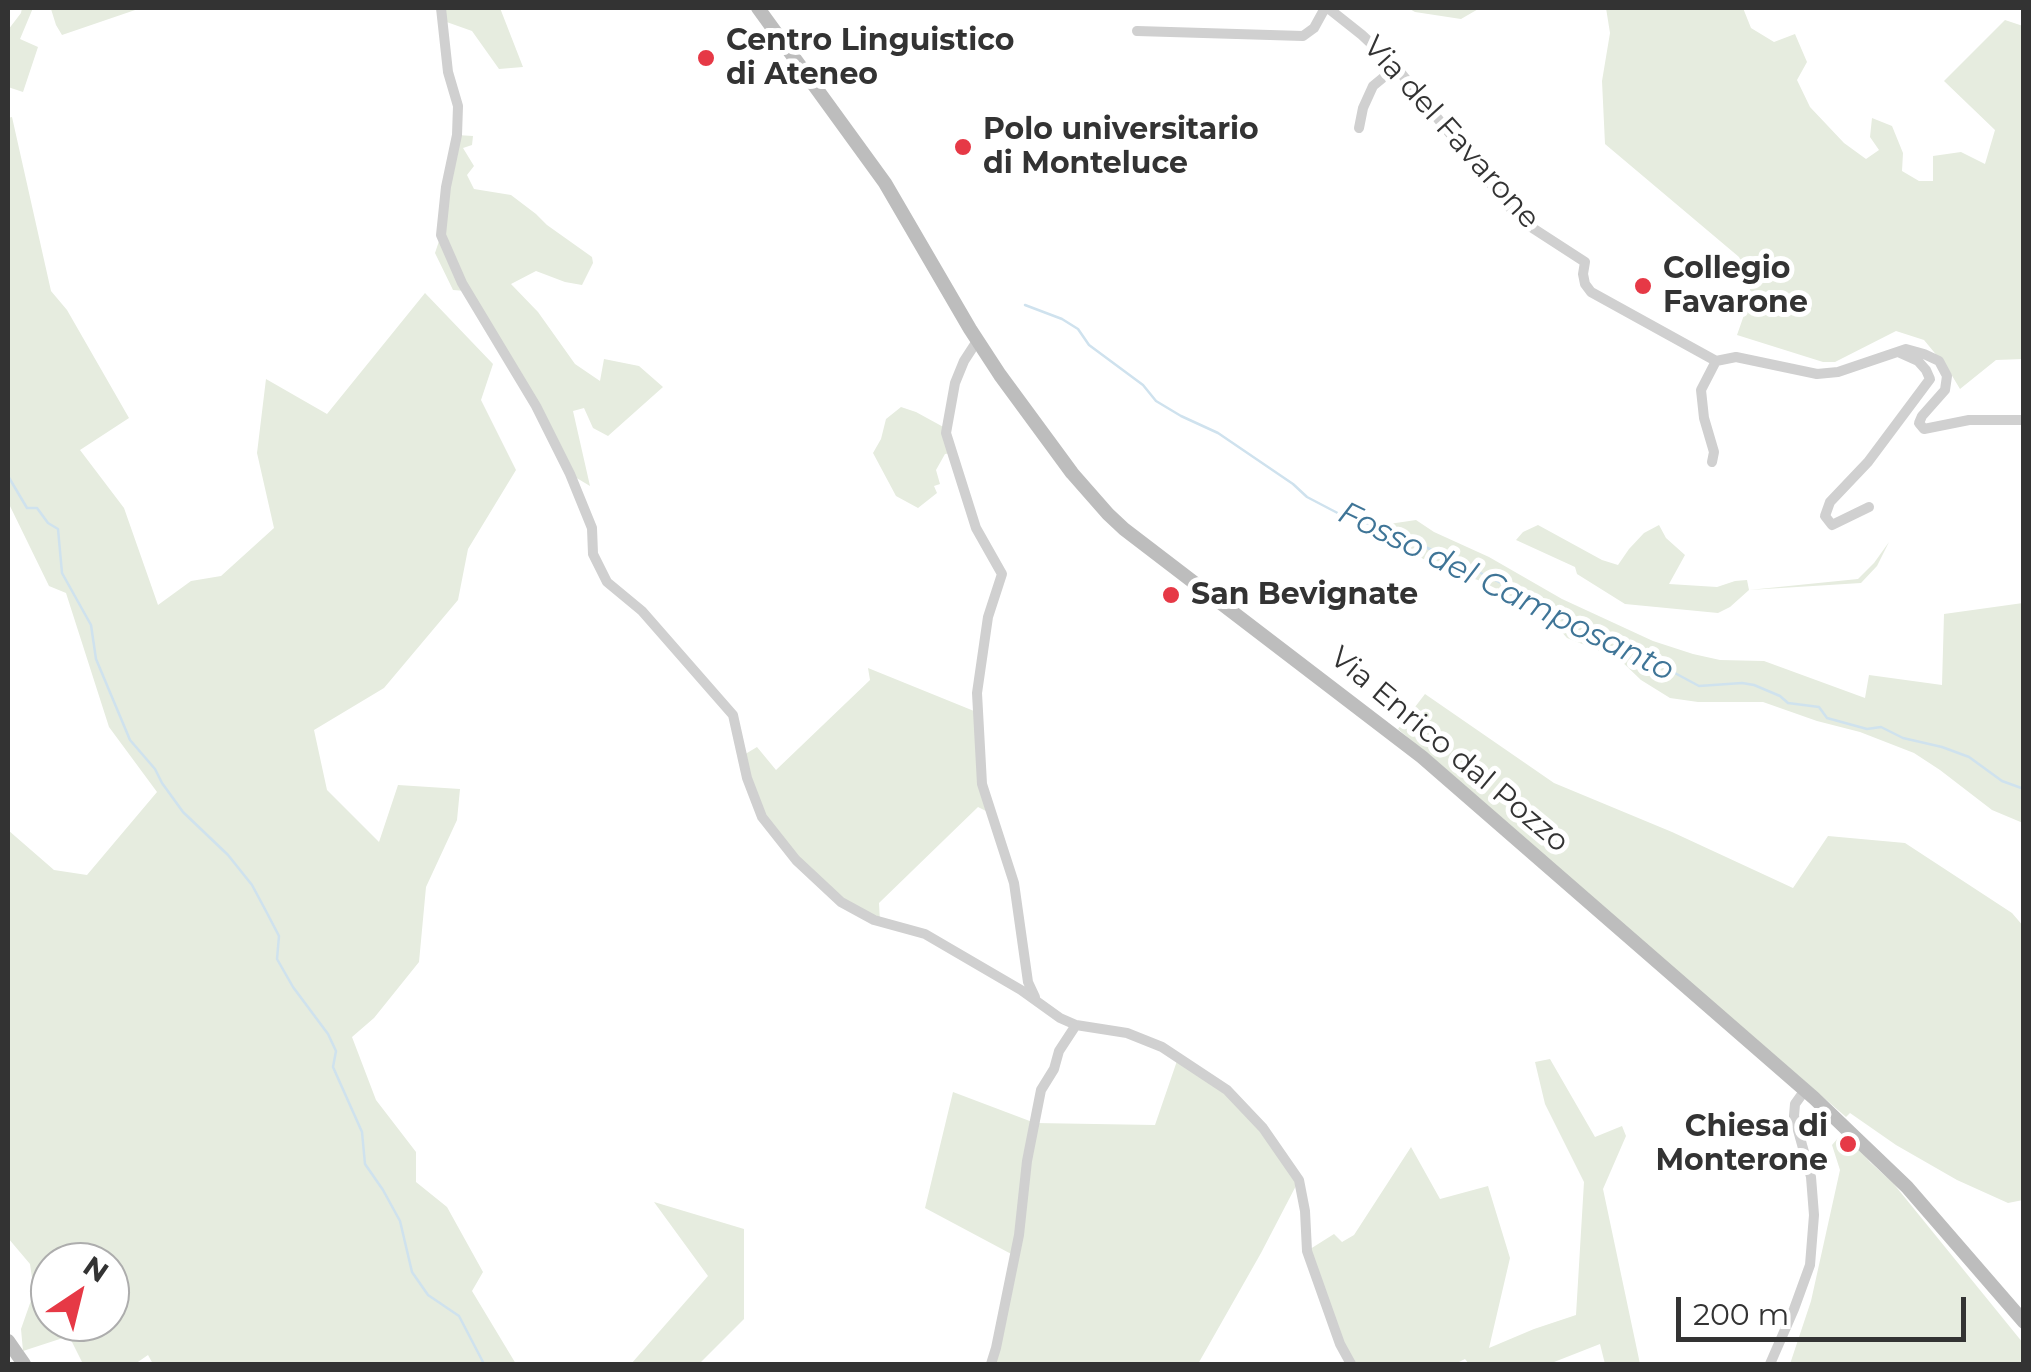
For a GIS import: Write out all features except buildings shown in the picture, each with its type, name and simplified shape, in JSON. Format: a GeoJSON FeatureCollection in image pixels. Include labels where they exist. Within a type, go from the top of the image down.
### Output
{"type":"FeatureCollection","features":[{"type":"Feature","properties":{"kind":"street"},"geometry":{"type":"LineString","coordinates":[[441,8],[448,72],[458,106],[441,235],[462,283],[536,406],[570,474],[592,528],[593,554],[602,574],[642,611],[733,715],[747,778],[762,817],[796,860],[841,902],[874,920],[925,934],[1021,990],[1060,1018],[1076,1025],[1127,1033],[1162,1048],[1227,1090],[1263,1128],[1299,1180],[1308,1251],[1340,1344],[1351,1364]]}},
{"type":"Feature","properties":{"kind":"street","name":"Via Enrico dal Pozzo"},"geometry":{"type":"LineString","coordinates":[[758,8],[885,183],[977,342],[1072,474],[1124,529],[1422,757],[1805,1090],[1907,1187],[2024,1322]]}},
{"type":"Feature","properties":{"kind":"street","name":"Via del Favarone"},"geometry":{"type":"LineString","coordinates":[[1137,31],[1303,36],[1314,28],[1326,8],[1362,34],[1396,67],[1516,215],[1585,262],[1583,274],[1591,292],[1716,360],[1736,358],[1817,374],[1838,372],[1898,352]]}},
{"type":"Feature","properties":{"kind":"street"},"geometry":{"type":"LineString","coordinates":[[1359,128],[1373,86],[1396,67]]}},
{"type":"Feature","properties":{"kind":"street"},"geometry":{"type":"LineString","coordinates":[[977,342],[955,384],[946,433],[976,528],[1002,574],[988,617],[977,692],[982,784],[1014,883],[1028,982],[1038,1002]]}},
{"type":"Feature","properties":{"kind":"street"},"geometry":{"type":"LineString","coordinates":[[1898,352],[1906,349],[1938,361],[1947,376],[1945,390],[1922,416],[1919,424],[1924,430],[1970,420],[2024,420]]}},
{"type":"Feature","properties":{"kind":"street"},"geometry":{"type":"LineString","coordinates":[[1868,508],[1832,524],[1826,516],[1830,502],[1868,462],[1930,379],[1918,361],[1898,352]]}},
{"type":"Feature","properties":{"kind":"street"},"geometry":{"type":"LineString","coordinates":[[1712,462],[1714,452],[1701,390],[1716,360]]}},
{"type":"Feature","properties":{"kind":"street"},"geometry":{"type":"LineString","coordinates":[[991,1364],[1019,1235],[1041,1090],[1076,1025]]}},
{"type":"Feature","properties":{"kind":"street"},"geometry":{"type":"LineString","coordinates":[[1770,1364],[1810,1265],[1814,1216],[1810,1177],[1794,1116],[1795,1104],[1805,1090]]}},
{"type":"Feature","properties":{"kind":"street"},"geometry":{"type":"LineString","coordinates":[[8,1341],[24,1364]]}},
{"type":"Feature","properties":{"kind":"shaded area"},"geometry":{"type":"Polygon","coordinates":[[[22,8],[33,8],[20,39],[38,47],[23,92],[8,87],[8,30],[22,8]]]}},
{"type":"Feature","properties":{"kind":"shaded area"},"geometry":{"type":"Polygon","coordinates":[[[47,8],[141,8],[62,35],[51,9],[47,8]]]}},
{"type":"Feature","properties":{"kind":"shaded area"},"geometry":{"type":"Polygon","coordinates":[[[441,8],[500,8],[523,67],[499,69],[472,31],[441,20],[441,8]]]}},
{"type":"Feature","properties":{"kind":"shaded area"},"geometry":{"type":"Polygon","coordinates":[[[1408,8],[1480,8],[1461,19],[1408,8]]]}},
{"type":"Feature","properties":{"kind":"shaded area"},"geometry":{"type":"Polygon","coordinates":[[[1606,8],[1743,8],[1751,28],[1774,42],[1795,34],[1807,62],[1797,80],[1810,107],[1844,143],[1866,159],[1879,150],[1870,137],[1872,118],[1892,126],[1903,153],[1902,171],[1919,181],[1933,181],[1933,156],[1961,152],[1985,164],[1995,130],[1944,81],[2005,20],[2023,26],[2023,359],[1996,360],[1960,389],[1924,340],[1896,331],[1835,362],[1823,362],[1737,335],[1744,315],[1739,309],[1750,290],[1739,257],[1605,144],[1602,81],[1610,33],[1606,8]]]}},
{"type":"Feature","properties":{"kind":"shaded area"},"geometry":{"type":"Polygon","coordinates":[[[12,117],[51,291],[67,310],[129,418],[80,450],[124,508],[158,605],[191,581],[221,576],[274,528],[257,453],[266,379],[327,414],[425,293],[493,364],[481,400],[516,470],[468,549],[458,600],[384,688],[314,730],[327,790],[379,842],[398,785],[460,789],[457,820],[426,887],[419,962],[374,1018],[352,1037],[376,1100],[416,1152],[416,1182],[447,1207],[483,1272],[472,1291],[516,1364],[153,1364],[148,1355],[135,1364],[83,1364],[72,1342],[130,1342],[130,1242],[30,1242],[30,1264],[8,1238],[8,830],[54,870],[87,875],[157,792],[109,727],[66,593],[49,586],[8,502],[8,118],[12,117]]]}},
{"type":"Feature","properties":{"kind":"shaded area"},"geometry":{"type":"Polygon","coordinates":[[[457,135],[473,136],[472,145],[463,148],[474,166],[467,175],[474,189],[511,195],[592,257],[582,285],[536,271],[511,284],[538,312],[575,364],[600,381],[604,359],[639,366],[663,387],[608,436],[593,428],[584,408],[573,411],[590,486],[570,474],[466,291],[453,290],[435,253],[457,135]]]}},
{"type":"Feature","properties":{"kind":"shaded area"},"geometry":{"type":"Polygon","coordinates":[[[901,407],[947,429],[951,453],[945,454],[936,470],[940,484],[934,486],[937,493],[918,508],[896,496],[873,453],[886,419],[901,407]]]}},
{"type":"Feature","properties":{"kind":"shaded area"},"geometry":{"type":"Polygon","coordinates":[[[1416,520],[1562,599],[1653,641],[1720,660],[1764,661],[1865,698],[1869,675],[1942,685],[1944,614],[2023,603],[2023,823],[1992,810],[1914,753],[1860,732],[1763,702],[1670,698],[1641,680],[1618,658],[1567,638],[1546,614],[1483,582],[1429,562],[1379,535],[1389,524],[1416,520]]]}},
{"type":"Feature","properties":{"kind":"shaded area"},"geometry":{"type":"Polygon","coordinates":[[[1538,525],[1618,565],[1644,533],[1659,525],[1666,538],[1685,555],[1669,584],[1717,587],[1747,580],[1749,590],[1718,613],[1625,604],[1577,574],[1575,567],[1516,540],[1538,525]]]}},
{"type":"Feature","properties":{"kind":"shaded area"},"geometry":{"type":"Polygon","coordinates":[[[1889,542],[1877,566],[1861,583],[1749,590],[1858,579],[1889,542]]]}},
{"type":"Feature","properties":{"kind":"shaded area"},"geometry":{"type":"Polygon","coordinates":[[[868,668],[974,711],[990,813],[978,807],[879,903],[880,922],[841,902],[762,817],[742,756],[757,747],[776,770],[870,680],[868,668]]]}},
{"type":"Feature","properties":{"kind":"shaded area"},"geometry":{"type":"Polygon","coordinates":[[[1425,694],[1554,783],[1793,888],[1828,836],[1905,843],[2012,913],[2024,927],[2023,1200],[2008,1203],[1957,1180],[1850,1113],[1846,1117],[1398,729],[1425,694]]]}},
{"type":"Feature","properties":{"kind":"shaded area"},"geometry":{"type":"Polygon","coordinates":[[[1178,1058],[1227,1090],[1299,1180],[1198,1364],[991,1364],[1015,1256],[925,1208],[953,1092],[1035,1123],[1155,1125],[1178,1058]]]}},
{"type":"Feature","properties":{"kind":"shaded area"},"geometry":{"type":"Polygon","coordinates":[[[1550,1059],[1595,1137],[1622,1126],[1626,1136],[1603,1189],[1640,1364],[1605,1364],[1600,1344],[1549,1364],[1469,1364],[1465,1359],[1455,1364],[1351,1364],[1307,1251],[1334,1234],[1342,1242],[1354,1235],[1411,1147],[1440,1199],[1488,1186],[1510,1258],[1489,1348],[1576,1315],[1584,1182],[1545,1104],[1535,1062],[1550,1059]]]}},
{"type":"Feature","properties":{"kind":"shaded area"},"geometry":{"type":"Polygon","coordinates":[[[1844,1131],[1893,1183],[2023,1343],[2023,1364],[1790,1364],[1811,1301],[1840,1170],[1832,1145],[1844,1131]]]}},
{"type":"Feature","properties":{"kind":"shaded area"},"geometry":{"type":"Polygon","coordinates":[[[654,1202],[744,1229],[744,1319],[699,1364],[631,1364],[708,1276],[654,1202]]]}},
{"type":"Feature","properties":{"kind":"shaded area"},"geometry":{"type":"Polygon","coordinates":[[[30,1303],[30,1342],[51,1342],[23,1351],[21,1329],[30,1303]]]}},
{"type":"Feature","properties":{"kind":"waterway","name":"Fosso del Camposanto"},"geometry":{"type":"LineString","coordinates":[[1025,305],[1078,329],[1089,345],[1143,385],[1156,401],[1218,433],[1307,497],[1349,519],[1379,526],[1454,560],[1556,616],[1619,643],[1699,686],[1754,685],[1788,703],[1819,707],[1827,718],[1867,729],[1881,727],[1903,738],[1969,757],[2002,781],[2024,789]]}},
{"type":"Feature","properties":{"kind":"waterway"},"geometry":{"type":"LineString","coordinates":[[8,476],[27,508],[37,508],[58,529],[62,573],[91,625],[96,659],[130,740],[183,812],[228,855],[252,885],[279,936],[277,959],[336,1051],[333,1067],[362,1132],[365,1164],[400,1221],[412,1272],[428,1295],[459,1316],[484,1364]]}},
{"type":"Feature","properties":{"kind":"place","name":"Centro Linguistico di Ateneo"},"geometry":{"type":"Point","coordinates":[706,58]}},
{"type":"Feature","properties":{"kind":"place","name":"Polo universitario di Monteluce"},"geometry":{"type":"Point","coordinates":[963,147]}},
{"type":"Feature","properties":{"kind":"place","name":"Collegio Favarone"},"geometry":{"type":"Point","coordinates":[1643,286]}},
{"type":"Feature","properties":{"kind":"place","name":"San Bevignate"},"geometry":{"type":"Point","coordinates":[1171,595]}},
{"type":"Feature","properties":{"kind":"place","name":"Chiesa di Monterone"},"geometry":{"type":"Point","coordinates":[1848,1144]}}]}
